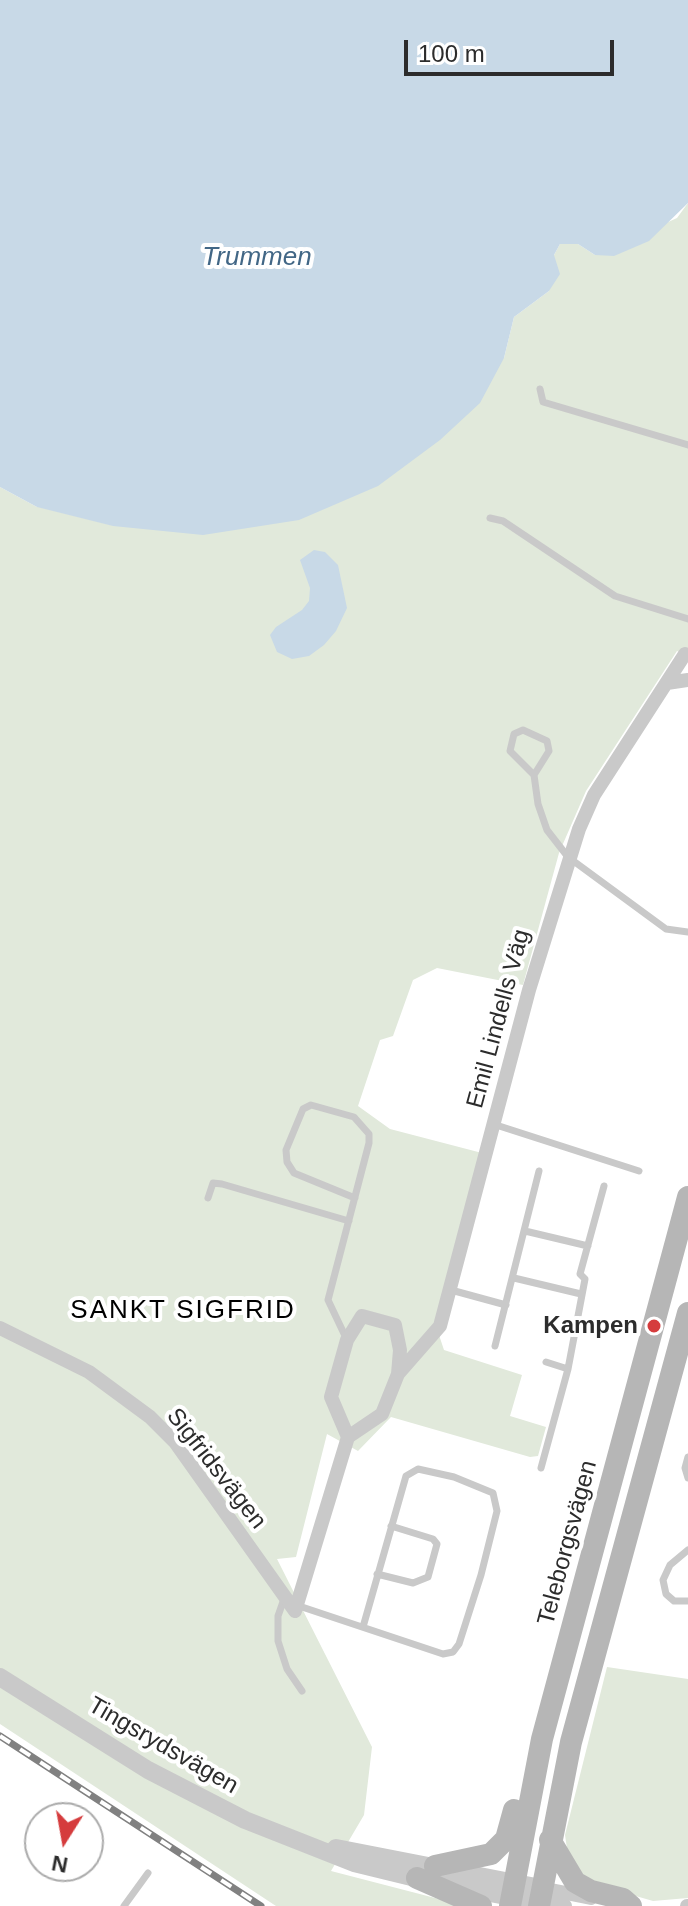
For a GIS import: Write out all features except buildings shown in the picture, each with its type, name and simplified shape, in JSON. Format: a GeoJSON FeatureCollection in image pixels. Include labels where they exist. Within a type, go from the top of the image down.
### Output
{"type":"FeatureCollection","features":[{"type":"Feature","properties":{"kind":"main road","name":"Teleborgsvägen"},"geometry":{"type":"LineString","coordinates":[[512,1895],[535,1765],[688,1197]]}},
{"type":"Feature","properties":{"kind":"main road"},"geometry":{"type":"LineString","coordinates":[[540,1899],[571,1742],[688,1313]]}},
{"type":"Feature","properties":{"kind":"main road"},"geometry":{"type":"LineString","coordinates":[[426,1872],[482,1858],[502,1845],[535,1765]]}},
{"type":"Feature","properties":{"kind":"main road"},"geometry":{"type":"LineString","coordinates":[[550,1840],[575,1882],[591,1891],[623,1899],[629,1906]]}},
{"type":"Feature","properties":{"kind":"main road"},"geometry":{"type":"LineString","coordinates":[[426,1872],[481,1906]]}},
{"type":"Feature","properties":{"kind":"street","name":"Emil Lindells Väg"},"geometry":{"type":"LineString","coordinates":[[398,1374],[440,1326],[568,857],[594,795],[667,683],[686,648]]}},
{"type":"Feature","properties":{"kind":"street"},"geometry":{"type":"LineString","coordinates":[[667,683],[687,683]]}},
{"type":"Feature","properties":{"kind":"street","name":"Emil Lindells Väg"},"geometry":{"type":"LineString","coordinates":[[347,1340],[362,1316],[395,1325],[400,1350],[398,1374],[382,1414],[348,1437]]}},
{"type":"Feature","properties":{"kind":"street","name":"Sigfridsvägen"},"geometry":{"type":"LineString","coordinates":[[0,1328],[89,1372],[150,1417],[175,1442],[292,1604]]}},
{"type":"Feature","properties":{"kind":"street"},"geometry":{"type":"LineString","coordinates":[[292,1604],[348,1437],[331,1397],[347,1340]]}},
{"type":"Feature","properties":{"kind":"street","name":"Tingsrydsvägen"},"geometry":{"type":"LineString","coordinates":[[0,1677],[192,1794],[354,1863],[426,1872],[512,1895],[540,1899]]}},
{"type":"Feature","properties":{"kind":"street"},"geometry":{"type":"LineString","coordinates":[[540,1899],[565,1906]]}},
{"type":"Feature","properties":{"kind":"street"},"geometry":{"type":"LineString","coordinates":[[540,1899],[629,1906]]}},
{"type":"Feature","properties":{"kind":"lane"},"geometry":{"type":"LineString","coordinates":[[540,389],[543,402],[688,445]]}},
{"type":"Feature","properties":{"kind":"lane"},"geometry":{"type":"LineString","coordinates":[[490,518],[503,521],[615,596],[688,619]]}},
{"type":"Feature","properties":{"kind":"lane"},"geometry":{"type":"LineString","coordinates":[[534,775],[549,751],[547,741],[523,730],[514,734],[510,751],[534,775],[538,804],[547,830],[568,857],[666,929],[688,932]]}},
{"type":"Feature","properties":{"kind":"lane"},"geometry":{"type":"LineString","coordinates":[[347,1340],[328,1300],[355,1198],[369,1134],[354,1117],[320,1105],[303,1109],[286,1150],[287,1162],[294,1173],[355,1198]]}},
{"type":"Feature","properties":{"kind":"lane","name":"Emil Lindells Väg"},"geometry":{"type":"LineString","coordinates":[[493,1124],[639,1171]]}},
{"type":"Feature","properties":{"kind":"lane"},"geometry":{"type":"LineString","coordinates":[[495,1346],[539,1171]]}},
{"type":"Feature","properties":{"kind":"lane"},"geometry":{"type":"LineString","coordinates":[[208,1198],[213,1183],[222,1184],[349,1221]]}},
{"type":"Feature","properties":{"kind":"lane"},"geometry":{"type":"LineString","coordinates":[[541,1468],[568,1369],[585,1279],[580,1274],[604,1186]]}},
{"type":"Feature","properties":{"kind":"lane"},"geometry":{"type":"LineString","coordinates":[[525,1231],[588,1246]]}},
{"type":"Feature","properties":{"kind":"lane"},"geometry":{"type":"LineString","coordinates":[[514,1278],[581,1294]]}},
{"type":"Feature","properties":{"kind":"lane"},"geometry":{"type":"LineString","coordinates":[[450,1290],[506,1305]]}},
{"type":"Feature","properties":{"kind":"lane"},"geometry":{"type":"LineString","coordinates":[[546,1362],[568,1369]]}},
{"type":"Feature","properties":{"kind":"lane"},"geometry":{"type":"LineString","coordinates":[[688,1457],[688,1478]]}},
{"type":"Feature","properties":{"kind":"lane"},"geometry":{"type":"LineString","coordinates":[[302,1691],[287,1669],[278,1641],[278,1616],[292,1604],[443,1654],[453,1652],[459,1644],[481,1575],[497,1501],[483,1488],[418,1469],[406,1476],[363,1627]]}},
{"type":"Feature","properties":{"kind":"lane"},"geometry":{"type":"LineString","coordinates":[[377,1574],[413,1583],[428,1577],[437,1544],[433,1539],[391,1526]]}},
{"type":"Feature","properties":{"kind":"lane"},"geometry":{"type":"LineString","coordinates":[[688,1550],[670,1565],[663,1580],[666,1594],[674,1601],[688,1601]]}},
{"type":"Feature","properties":{"kind":"lane"},"geometry":{"type":"LineString","coordinates":[[124,1906],[148,1873]]}},
{"type":"Feature","properties":{"kind":"shaded area"},"geometry":{"type":"Polygon","coordinates":[[[688,203],[688,656],[677,651],[586,791],[559,853],[523,985],[437,968],[413,980],[393,1036],[380,1040],[358,1106],[390,1129],[482,1153],[436,1326],[444,1350],[522,1375],[510,1416],[546,1427],[538,1456],[530,1457],[391,1417],[358,1451],[327,1434],[296,1557],[277,1559],[372,1747],[364,1815],[331,1871],[466,1906],[276,1906],[0,1724],[0,487],[37,507],[504,358],[514,317],[549,291],[554,255],[560,244],[578,244],[595,255],[677,218],[688,203]]]}},
{"type":"Feature","properties":{"kind":"shaded area"},"geometry":{"type":"Polygon","coordinates":[[[607,1667],[688,1679],[688,1898],[653,1901],[598,1885],[582,1877],[569,1862],[565,1835],[607,1667]]]}},
{"type":"Feature","properties":{"kind":"water","name":"Trummen"},"geometry":{"type":"Polygon","coordinates":[[[0,0],[688,0],[688,203],[649,241],[614,256],[595,255],[578,244],[560,244],[554,255],[560,274],[549,291],[514,317],[504,358],[480,403],[440,440],[378,486],[299,520],[203,535],[113,526],[37,507],[0,487],[0,0]]]}},
{"type":"Feature","properties":{"kind":"water"},"geometry":{"type":"Polygon","coordinates":[[[314,550],[325,552],[338,565],[347,608],[336,631],[324,645],[309,656],[292,659],[277,652],[270,635],[309,601],[310,588],[300,560],[314,550]]]}},
{"type":"Feature","properties":{"kind":"railway"},"geometry":{"type":"LineString","coordinates":[[0,1736],[261,1906]]}},
{"type":"Feature","properties":{"kind":"place","name":"Kampen"},"geometry":{"type":"Point","coordinates":[654,1326]}},
{"type":"Feature","properties":{"kind":"district","name":"SANKT SIGFRID"},"geometry":{"type":"Point","coordinates":[183,1311]}}]}
